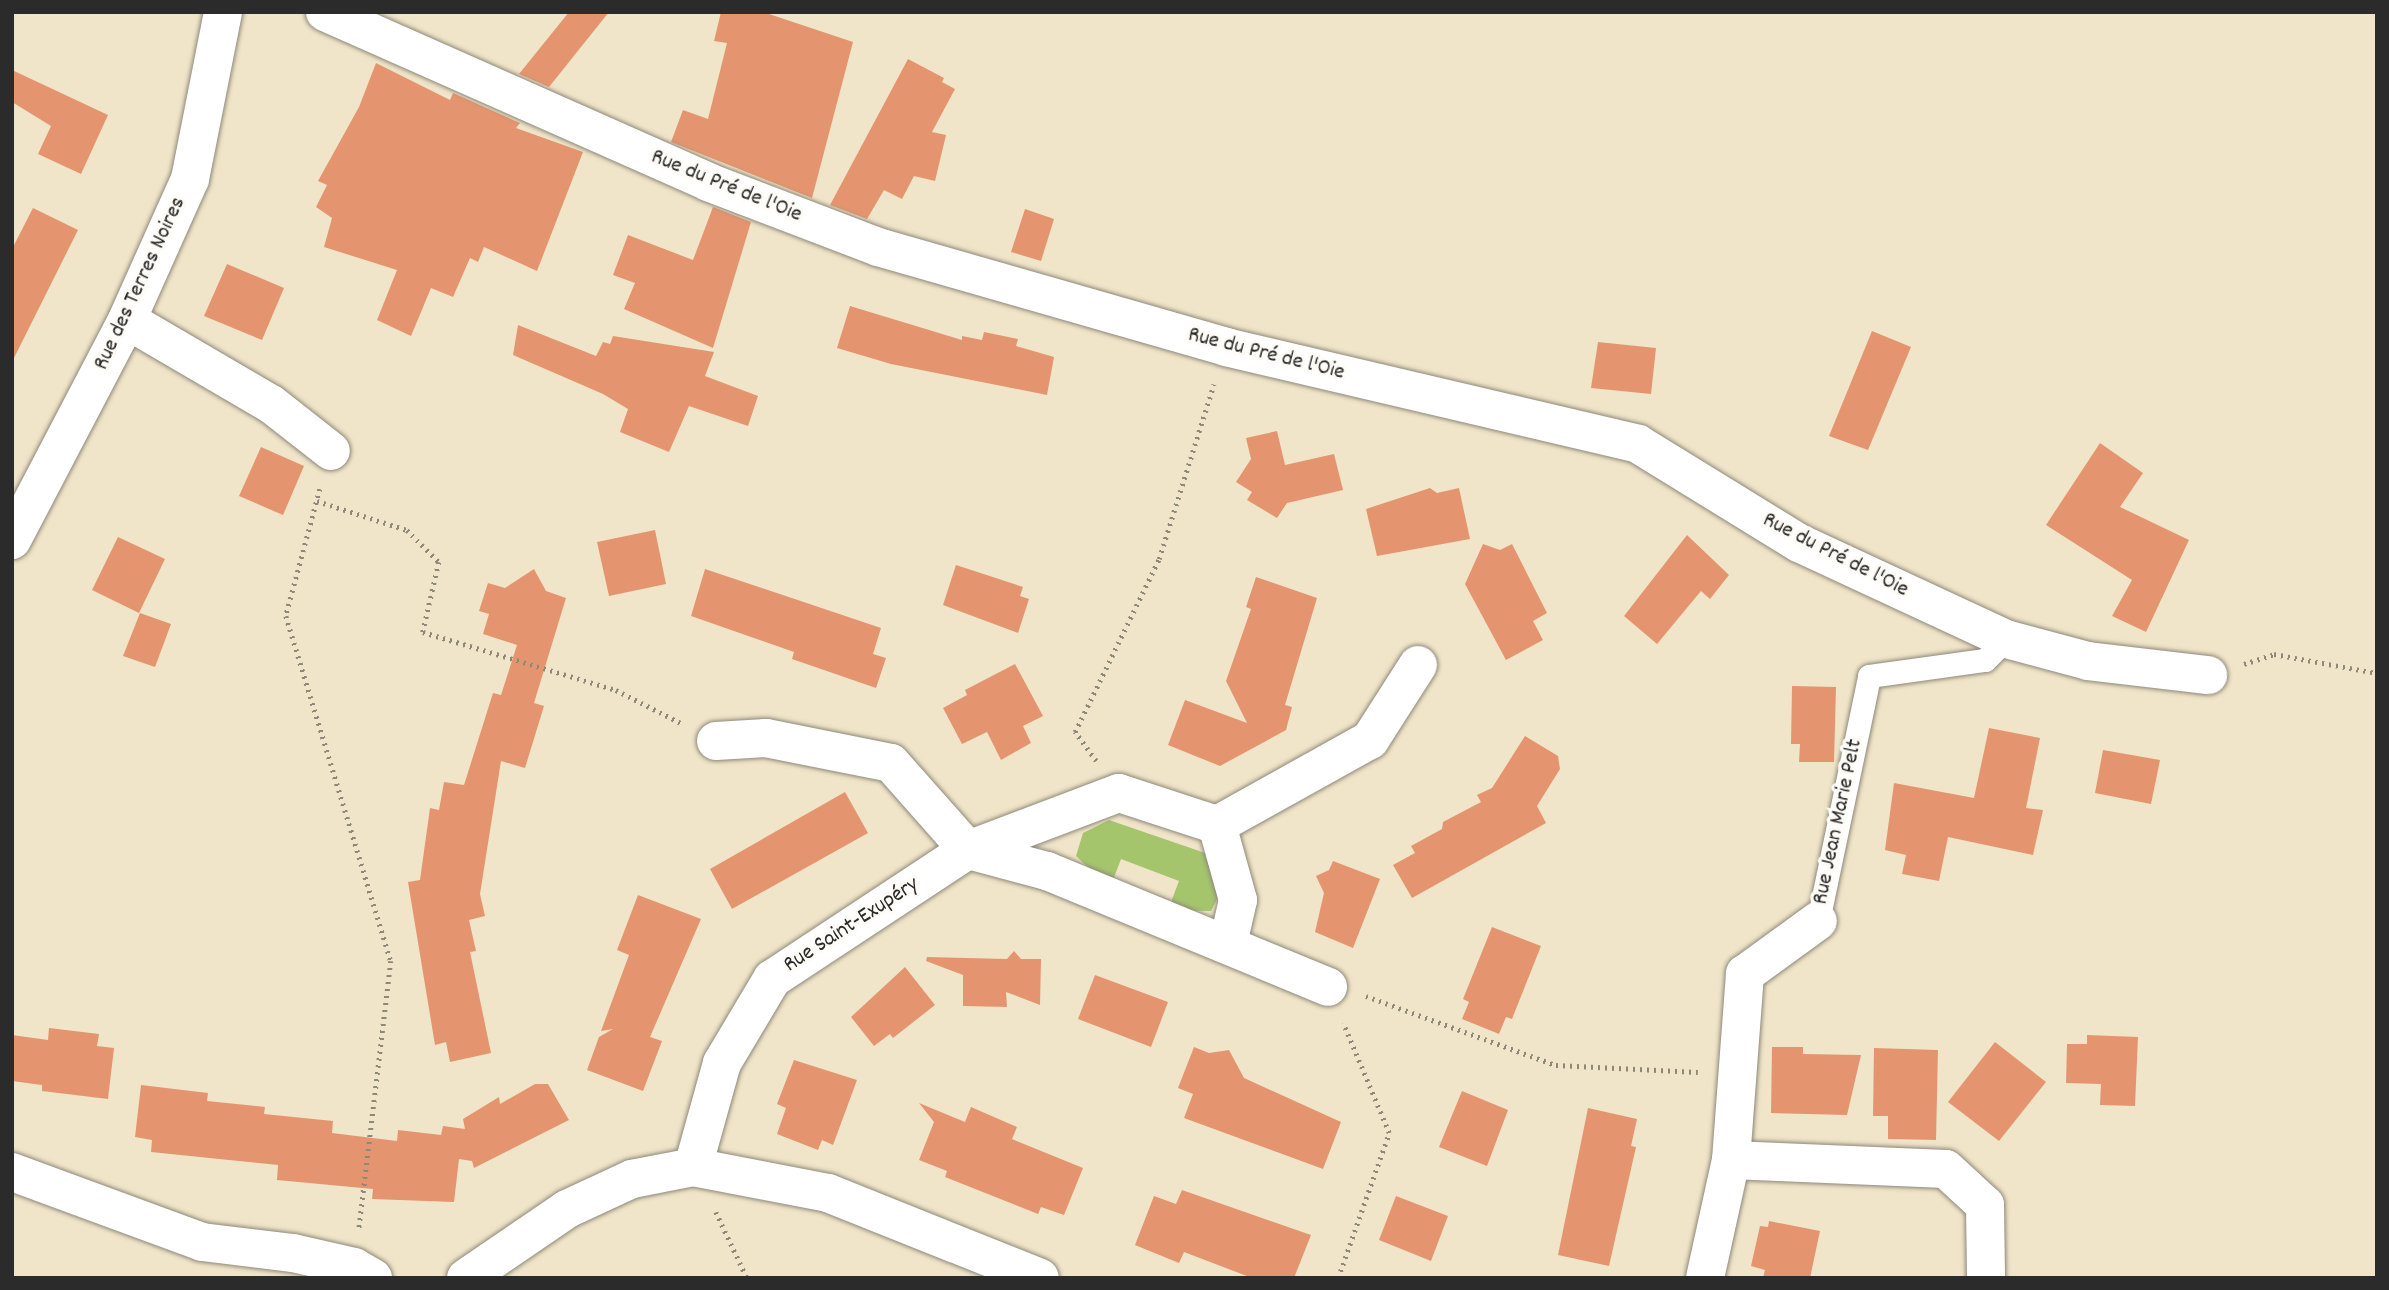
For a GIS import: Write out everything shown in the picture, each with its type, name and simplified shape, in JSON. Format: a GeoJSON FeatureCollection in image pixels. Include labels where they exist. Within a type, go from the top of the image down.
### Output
{"type":"FeatureCollection","features":[{"type":"Feature","properties":{"kind":"street","name":"Rue des Terres Noires"},"geometry":{"type":"LineString","coordinates":[[12,540],[127,320],[190,179],[223,12]]}},
{"type":"Feature","properties":{"kind":"street","name":"Rue du Pré de l'Oie"},"geometry":{"type":"LineString","coordinates":[[324,12],[708,182],[878,247],[1226,347],[1638,444],[1798,543],[2006,639],[2088,661],[2207,675]]}},
{"type":"Feature","properties":{"kind":"street"},"geometry":{"type":"LineString","coordinates":[[127,320],[271,404],[331,451]]}},
{"type":"Feature","properties":{"kind":"street"},"geometry":{"type":"LineString","coordinates":[[1119,793],[1217,825],[1370,740],[1419,664]]}},
{"type":"Feature","properties":{"kind":"street"},"geometry":{"type":"LineString","coordinates":[[716,741],[766,738],[891,762],[968,850],[1047,871],[1328,987]]}},
{"type":"Feature","properties":{"kind":"street","name":"Rue Saint-Exupéry"},"geometry":{"type":"LineString","coordinates":[[694,1167],[722,1063],[772,979],[968,850],[1119,793]]}},
{"type":"Feature","properties":{"kind":"street"},"geometry":{"type":"LineString","coordinates":[[1217,825],[1238,900],[1228,944]]}},
{"type":"Feature","properties":{"kind":"street","name":"Rue Jean Marie Pelt"},"geometry":{"type":"LineString","coordinates":[[1705,1278],[1731,1160],[1745,974],[1818,921]]}},
{"type":"Feature","properties":{"kind":"street"},"geometry":{"type":"LineString","coordinates":[[1731,1160],[1946,1169],[1985,1205],[1986,1278]]}},
{"type":"Feature","properties":{"kind":"street"},"geometry":{"type":"LineString","coordinates":[[466,1278],[567,1209],[632,1179],[694,1167],[828,1193],[1040,1278]]}},
{"type":"Feature","properties":{"kind":"street"},"geometry":{"type":"LineString","coordinates":[[12,1172],[202,1242],[293,1253],[364,1272]]}},
{"type":"Feature","properties":{"kind":"lane","name":"Rue Jean Marie Pelt"},"geometry":{"type":"LineString","coordinates":[[1818,921],[1869,676],[1985,660],[2006,639]]}},
{"type":"Feature","properties":{"kind":"path"},"geometry":{"type":"LineString","coordinates":[[1119,793],[1075,732],[1159,559],[1226,347]]}},
{"type":"Feature","properties":{"kind":"path"},"geometry":{"type":"LineString","coordinates":[[331,451],[286,616],[391,961],[364,1272]]}},
{"type":"Feature","properties":{"kind":"path"},"geometry":{"type":"LineString","coordinates":[[317,501],[407,530],[439,562],[423,632],[616,690],[716,741]]}},
{"type":"Feature","properties":{"kind":"path"},"geometry":{"type":"LineString","coordinates":[[2207,675],[2274,654],[2377,673]]}},
{"type":"Feature","properties":{"kind":"path"},"geometry":{"type":"LineString","coordinates":[[1328,987],[1387,1001],[1556,1065],[1737,1074]]}},
{"type":"Feature","properties":{"kind":"path"},"geometry":{"type":"LineString","coordinates":[[1328,987],[1390,1133],[1338,1278]]}},
{"type":"Feature","properties":{"kind":"path"},"geometry":{"type":"LineString","coordinates":[[694,1167],[747,1278]]}},
{"type":"Feature","properties":{"kind":"green space"},"geometry":{"type":"Polygon","coordinates":[[[1109,820],[1208,854],[1223,887],[1211,911],[1168,910],[1179,881],[1121,859],[1110,888],[1076,856],[1083,833],[1109,820]]]}},
{"type":"Feature","properties":{"kind":"building"},"geometry":{"type":"Polygon","coordinates":[[[569,12],[609,12],[549,87],[519,74],[569,12]]]}},
{"type":"Feature","properties":{"kind":"building"},"geometry":{"type":"Polygon","coordinates":[[[721,12],[763,12],[853,42],[812,198],[671,142],[683,110],[708,119],[727,43],[714,41],[721,12]]]}},
{"type":"Feature","properties":{"kind":"building"},"geometry":{"type":"Polygon","coordinates":[[[908,59],[944,78],[942,82],[955,89],[932,132],[946,135],[935,181],[914,176],[902,199],[884,190],[867,219],[830,205],[908,59]]]}},
{"type":"Feature","properties":{"kind":"building"},"geometry":{"type":"Polygon","coordinates":[[[376,63],[450,100],[453,93],[520,123],[516,128],[583,152],[537,271],[484,247],[478,262],[470,258],[453,297],[431,288],[411,336],[377,320],[397,270],[324,247],[332,218],[316,207],[327,185],[318,181],[359,107],[376,63]]]}},
{"type":"Feature","properties":{"kind":"building"},"geometry":{"type":"Polygon","coordinates":[[[12,70],[108,115],[81,174],[38,154],[51,126],[12,102],[12,70]]]}},
{"type":"Feature","properties":{"kind":"building"},"geometry":{"type":"Polygon","coordinates":[[[713,207],[751,222],[713,348],[624,309],[635,283],[613,275],[628,235],[693,260],[713,207]]]}},
{"type":"Feature","properties":{"kind":"building"},"geometry":{"type":"Polygon","coordinates":[[[33,208],[78,230],[12,362],[12,249],[33,208]]]}},
{"type":"Feature","properties":{"kind":"building"},"geometry":{"type":"Polygon","coordinates":[[[1025,209],[1054,219],[1041,261],[1011,252],[1025,209]]]}},
{"type":"Feature","properties":{"kind":"building"},"geometry":{"type":"Polygon","coordinates":[[[227,264],[284,288],[262,340],[204,316],[227,264]]]}},
{"type":"Feature","properties":{"kind":"building"},"geometry":{"type":"Polygon","coordinates":[[[850,306],[962,340],[962,336],[982,340],[984,332],[1018,339],[1016,346],[1054,357],[1047,395],[891,364],[837,348],[850,306]]]}},
{"type":"Feature","properties":{"kind":"building"},"geometry":{"type":"Polygon","coordinates":[[[518,325],[596,356],[603,342],[610,344],[613,336],[714,352],[705,376],[758,396],[748,426],[689,406],[669,452],[620,432],[628,409],[603,394],[513,355],[518,325]]]}},
{"type":"Feature","properties":{"kind":"building"},"geometry":{"type":"Polygon","coordinates":[[[1872,331],[1911,347],[1868,450],[1829,436],[1872,331]]]}},
{"type":"Feature","properties":{"kind":"building"},"geometry":{"type":"Polygon","coordinates":[[[1598,342],[1656,348],[1651,394],[1591,388],[1598,342]]]}},
{"type":"Feature","properties":{"kind":"building"},"geometry":{"type":"Polygon","coordinates":[[[1277,431],[1285,465],[1334,454],[1343,490],[1287,503],[1277,518],[1247,500],[1252,492],[1236,482],[1251,459],[1246,438],[1277,431]]]}},
{"type":"Feature","properties":{"kind":"building"},"geometry":{"type":"Polygon","coordinates":[[[2100,443],[2143,473],[2120,507],[2189,540],[2146,632],[2112,616],[2132,580],[2046,525],[2100,443]]]}},
{"type":"Feature","properties":{"kind":"building"},"geometry":{"type":"Polygon","coordinates":[[[261,447],[304,466],[283,515],[239,496],[261,447]]]}},
{"type":"Feature","properties":{"kind":"building"},"geometry":{"type":"Polygon","coordinates":[[[1430,488],[1437,493],[1459,488],[1470,539],[1377,556],[1366,509],[1430,488]]]}},
{"type":"Feature","properties":{"kind":"building"},"geometry":{"type":"Polygon","coordinates":[[[655,530],[666,584],[609,596],[597,542],[655,530]]]}},
{"type":"Feature","properties":{"kind":"building"},"geometry":{"type":"Polygon","coordinates":[[[1687,535],[1729,575],[1710,599],[1701,591],[1657,644],[1624,616],[1687,535]]]}},
{"type":"Feature","properties":{"kind":"building"},"geometry":{"type":"Polygon","coordinates":[[[118,537],[165,559],[139,613],[92,590],[118,537]]]}},
{"type":"Feature","properties":{"kind":"building"},"geometry":{"type":"Polygon","coordinates":[[[1483,544],[1500,550],[1512,544],[1547,613],[1533,621],[1543,640],[1506,660],[1465,584],[1483,544]]]}},
{"type":"Feature","properties":{"kind":"building"},"geometry":{"type":"Polygon","coordinates":[[[956,565],[1023,587],[1020,596],[1029,599],[1018,633],[943,605],[956,565]]]}},
{"type":"Feature","properties":{"kind":"building"},"geometry":{"type":"Polygon","coordinates":[[[534,569],[546,591],[566,598],[534,703],[544,706],[525,768],[501,761],[480,894],[485,916],[469,920],[476,951],[470,952],[491,1053],[450,1062],[446,1042],[435,1045],[408,882],[420,880],[430,808],[439,810],[444,782],[464,785],[493,693],[501,695],[517,645],[483,634],[489,614],[479,611],[488,583],[505,588],[534,569]]]}},
{"type":"Feature","properties":{"kind":"building"},"geometry":{"type":"Polygon","coordinates":[[[705,569],[881,628],[873,654],[886,658],[876,688],[792,659],[794,652],[691,616],[705,569]]]}},
{"type":"Feature","properties":{"kind":"building"},"geometry":{"type":"Polygon","coordinates":[[[1256,577],[1317,598],[1285,705],[1292,707],[1286,730],[1220,766],[1168,745],[1185,700],[1247,723],[1226,681],[1251,609],[1246,607],[1256,577]]]}},
{"type":"Feature","properties":{"kind":"building"},"geometry":{"type":"Polygon","coordinates":[[[140,613],[171,624],[155,667],[123,656],[140,613]]]}},
{"type":"Feature","properties":{"kind":"building"},"geometry":{"type":"Polygon","coordinates":[[[1015,664],[1043,716],[1023,726],[1031,743],[1001,760],[987,732],[962,744],[943,708],[967,695],[965,690],[1015,664]]]}},
{"type":"Feature","properties":{"kind":"building"},"geometry":{"type":"Polygon","coordinates":[[[1792,686],[1836,687],[1834,762],[1799,762],[1800,744],[1791,744],[1792,686]]]}},
{"type":"Feature","properties":{"kind":"building"},"geometry":{"type":"Polygon","coordinates":[[[1989,728],[2040,738],[2026,808],[2043,810],[2033,855],[1948,837],[1939,881],[1902,874],[1906,855],[1885,850],[1894,783],[1974,798],[1989,728]]]}},
{"type":"Feature","properties":{"kind":"building"},"geometry":{"type":"Polygon","coordinates":[[[1525,736],[1558,756],[1560,769],[1537,806],[1546,823],[1412,898],[1393,865],[1415,853],[1411,846],[1442,829],[1443,822],[1481,802],[1477,795],[1492,788],[1525,736]]]}},
{"type":"Feature","properties":{"kind":"building"},"geometry":{"type":"Polygon","coordinates":[[[2103,750],[2160,760],[2151,804],[2095,793],[2103,750]]]}},
{"type":"Feature","properties":{"kind":"building"},"geometry":{"type":"Polygon","coordinates":[[[845,792],[868,833],[732,909],[710,869],[845,792]]]}},
{"type":"Feature","properties":{"kind":"building"},"geometry":{"type":"Polygon","coordinates":[[[1333,861],[1380,879],[1353,948],[1315,932],[1324,893],[1316,876],[1329,870],[1333,861]]]}},
{"type":"Feature","properties":{"kind":"building"},"geometry":{"type":"Polygon","coordinates":[[[638,895],[701,919],[650,1037],[662,1041],[643,1091],[587,1070],[599,1037],[613,1029],[601,1031],[629,955],[617,950],[638,895]]]}},
{"type":"Feature","properties":{"kind":"building"},"geometry":{"type":"Polygon","coordinates":[[[1492,927],[1541,946],[1512,1019],[1506,1017],[1499,1034],[1462,1019],[1469,1002],[1463,999],[1492,927]]]}},
{"type":"Feature","properties":{"kind":"building"},"geometry":{"type":"Polygon","coordinates":[[[1014,951],[1021,959],[1041,959],[1040,1005],[1006,992],[1007,1007],[963,1006],[963,975],[926,961],[927,957],[1007,959],[1014,951]]]}},
{"type":"Feature","properties":{"kind":"building"},"geometry":{"type":"Polygon","coordinates":[[[905,967],[935,1005],[893,1038],[890,1034],[874,1046],[851,1017],[905,967]]]}},
{"type":"Feature","properties":{"kind":"building"},"geometry":{"type":"Polygon","coordinates":[[[1095,975],[1168,1002],[1151,1047],[1078,1019],[1095,975]]]}},
{"type":"Feature","properties":{"kind":"building"},"geometry":{"type":"Polygon","coordinates":[[[49,1028],[99,1034],[97,1046],[114,1048],[108,1099],[42,1091],[42,1085],[12,1081],[12,1035],[48,1040],[49,1028]]]}},
{"type":"Feature","properties":{"kind":"building"},"geometry":{"type":"Polygon","coordinates":[[[2087,1035],[2138,1037],[2135,1106],[2100,1105],[2101,1084],[2066,1083],[2067,1044],[2087,1044],[2087,1035]]]}},
{"type":"Feature","properties":{"kind":"building"},"geometry":{"type":"Polygon","coordinates":[[[1995,1042],[2046,1082],[1999,1141],[1948,1102],[1995,1042]]]}},
{"type":"Feature","properties":{"kind":"building"},"geometry":{"type":"Polygon","coordinates":[[[1194,1047],[1209,1053],[1229,1050],[1244,1078],[1341,1122],[1323,1169],[1184,1118],[1193,1094],[1178,1088],[1194,1047]]]}},
{"type":"Feature","properties":{"kind":"building"},"geometry":{"type":"Polygon","coordinates":[[[1772,1047],[1803,1047],[1803,1054],[1861,1055],[1847,1115],[1771,1113],[1772,1047]]]}},
{"type":"Feature","properties":{"kind":"building"},"geometry":{"type":"Polygon","coordinates":[[[1874,1048],[1938,1050],[1936,1140],[1888,1139],[1888,1116],[1873,1116],[1874,1048]]]}},
{"type":"Feature","properties":{"kind":"building"},"geometry":{"type":"Polygon","coordinates":[[[794,1060],[857,1080],[833,1145],[822,1140],[818,1150],[777,1134],[786,1108],[777,1104],[794,1060]]]}},
{"type":"Feature","properties":{"kind":"building"},"geometry":{"type":"Polygon","coordinates":[[[535,1084],[548,1084],[569,1120],[474,1168],[472,1161],[459,1159],[454,1202],[372,1199],[373,1189],[277,1180],[278,1165],[151,1152],[152,1140],[135,1137],[141,1085],[208,1093],[207,1101],[265,1107],[264,1114],[333,1121],[332,1133],[397,1141],[398,1130],[441,1135],[443,1126],[465,1129],[463,1119],[499,1097],[500,1104],[535,1084]]]}},
{"type":"Feature","properties":{"kind":"building"},"geometry":{"type":"Polygon","coordinates":[[[1462,1091],[1508,1110],[1487,1166],[1439,1147],[1462,1091]]]}},
{"type":"Feature","properties":{"kind":"building"},"geometry":{"type":"Polygon","coordinates":[[[919,1103],[965,1122],[971,1107],[1017,1127],[1012,1139],[1083,1168],[1064,1215],[1041,1207],[1038,1214],[945,1177],[947,1171],[919,1160],[934,1122],[919,1103]]]}},
{"type":"Feature","properties":{"kind":"building"},"geometry":{"type":"Polygon","coordinates":[[[1588,1108],[1637,1119],[1631,1146],[1636,1147],[1609,1266],[1558,1255],[1588,1108]]]}},
{"type":"Feature","properties":{"kind":"building"},"geometry":{"type":"Polygon","coordinates":[[[1182,1190],[1311,1235],[1294,1278],[1252,1278],[1184,1252],[1179,1263],[1135,1245],[1154,1196],[1176,1204],[1182,1190]]]}},
{"type":"Feature","properties":{"kind":"building"},"geometry":{"type":"Polygon","coordinates":[[[1396,1196],[1448,1216],[1431,1261],[1379,1240],[1396,1196]]]}},
{"type":"Feature","properties":{"kind":"building"},"geometry":{"type":"Polygon","coordinates":[[[1769,1221],[1820,1231],[1810,1278],[1763,1278],[1765,1270],[1751,1266],[1760,1226],[1768,1227],[1769,1221]]]}}]}
